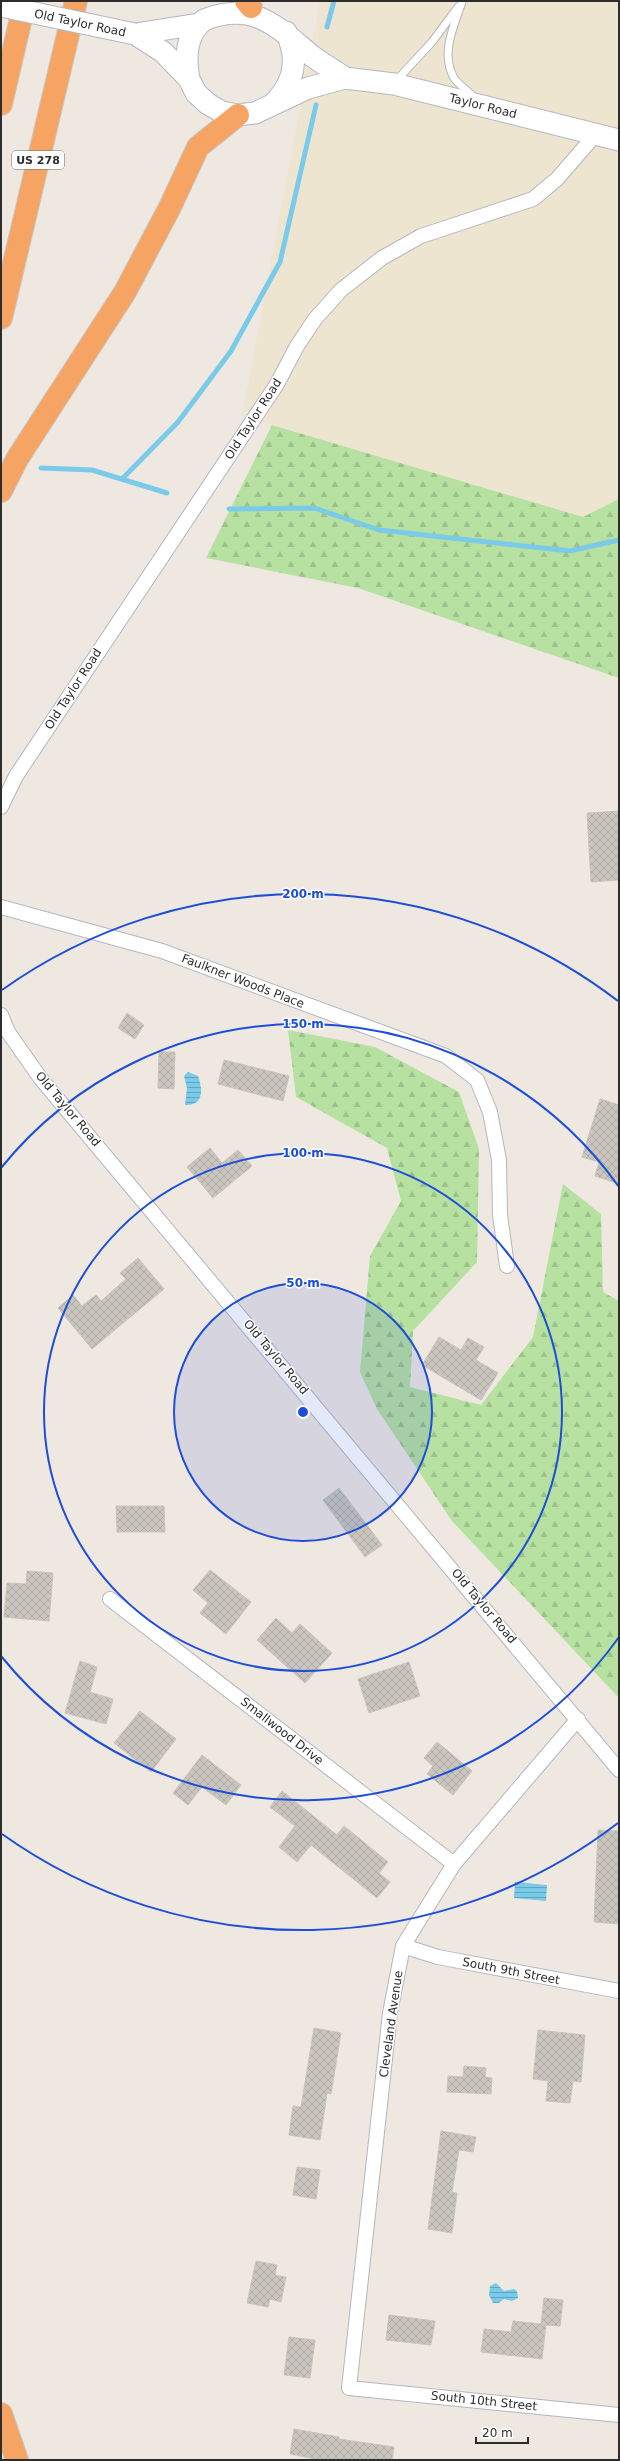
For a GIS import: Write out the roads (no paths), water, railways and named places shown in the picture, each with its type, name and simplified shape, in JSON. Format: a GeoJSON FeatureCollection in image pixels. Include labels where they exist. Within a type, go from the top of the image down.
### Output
{"type":"FeatureCollection","features":[{"type":"Feature","properties":{"kind":"highway"},"geometry":{"type":"LineString","coordinates":[[1,104],[25,1]]}},
{"type":"Feature","properties":{"kind":"highway","name":"US 278"},"geometry":{"type":"LineString","coordinates":[[1,318],[76,1]]}},
{"type":"Feature","properties":{"kind":"highway"},"geometry":{"type":"LineString","coordinates":[[1,491],[17,458],[125,292],[170,207],[198,147],[238,115]]}},
{"type":"Feature","properties":{"kind":"highway"},"geometry":{"type":"LineString","coordinates":[[1,2414],[16,2460]]}},
{"type":"Feature","properties":{"kind":"street","name":"Old Taylor Road"},"geometry":{"type":"LineString","coordinates":[[248,4],[270,15],[312,56],[346,78],[308,88],[255,113],[238,115],[222,112],[208,104],[196,93],[189,78],[186,64],[187,50],[191,36],[199,24],[214,12],[232,6],[248,4]]}},
{"type":"Feature","properties":{"kind":"street","name":"Old Taylor Road"},"geometry":{"type":"LineString","coordinates":[[1,6],[135,34],[199,24]]}},
{"type":"Feature","properties":{"kind":"street","name":"Old Taylor Road"},"geometry":{"type":"LineString","coordinates":[[271,105],[283,93],[291,78],[294,62],[292,45],[285,30]]}},
{"type":"Feature","properties":{"kind":"street","name":"Old Taylor Road"},"geometry":{"type":"LineString","coordinates":[[135,34],[163,52],[189,78]]}},
{"type":"Feature","properties":{"kind":"street","name":"Taylor Road"},"geometry":{"type":"LineString","coordinates":[[346,78],[394,84],[619,140]]}},
{"type":"Feature","properties":{"kind":"street","name":"Old Taylor Road"},"geometry":{"type":"LineString","coordinates":[[1,807],[16,776],[277,384],[297,346],[315,319],[341,290],[382,258],[440,229],[533,199],[557,179],[596,134]]}},
{"type":"Feature","properties":{"kind":"street","name":"Faulkner Woods Place"},"geometry":{"type":"LineString","coordinates":[[1,907],[162,951],[446,1056],[477,1080],[490,1112],[499,1160],[500,1215],[507,1266]]}},
{"type":"Feature","properties":{"kind":"street","name":"Old Taylor Road"},"geometry":{"type":"LineString","coordinates":[[1,1015],[8,1032],[41,1079],[578,1719],[619,1770]]}},
{"type":"Feature","properties":{"kind":"street","name":"Smallwood Drive"},"geometry":{"type":"LineString","coordinates":[[110,1599],[454,1864]]}},
{"type":"Feature","properties":{"kind":"street","name":"Cleveland Avenue"},"geometry":{"type":"LineString","coordinates":[[349,2388],[390,2014],[403,1946],[454,1864],[578,1719]]}},
{"type":"Feature","properties":{"kind":"street","name":"South 9th Street"},"geometry":{"type":"LineString","coordinates":[[403,1946],[438,1957],[619,1991]]}},
{"type":"Feature","properties":{"kind":"street","name":"South 10th Street"},"geometry":{"type":"LineString","coordinates":[[349,2388],[619,2415]]}},
{"type":"Feature","properties":{"kind":"lane"},"geometry":{"type":"LineString","coordinates":[[394,84],[432,42],[462,1]]}},
{"type":"Feature","properties":{"kind":"lane"},"geometry":{"type":"LineString","coordinates":[[462,1],[448,45],[447,59],[455,79],[484,106]]}},
{"type":"Feature","properties":{"kind":"water"},"geometry":{"type":"Polygon","coordinates":[[[188,1072],[198,1076],[201,1092],[199,1100],[196,1103],[185,1105],[187,1088],[184,1076],[188,1072]]]}},
{"type":"Feature","properties":{"kind":"water"},"geometry":{"type":"Polygon","coordinates":[[[515,1882],[547,1885],[546,1901],[514,1898],[515,1882]]]}},
{"type":"Feature","properties":{"kind":"water"},"geometry":{"type":"Polygon","coordinates":[[[496,2283],[504,2291],[514,2289],[517,2291],[518,2298],[512,2301],[504,2299],[499,2303],[493,2303],[489,2295],[490,2286],[496,2283]]]}},
{"type":"Feature","properties":{"kind":"waterway"},"geometry":{"type":"LineString","coordinates":[[327,27],[334,1]]}},
{"type":"Feature","properties":{"kind":"waterway"},"geometry":{"type":"LineString","coordinates":[[122,479],[178,422],[231,351],[280,262],[316,105]]}},
{"type":"Feature","properties":{"kind":"waterway"},"geometry":{"type":"LineString","coordinates":[[41,468],[92,470],[167,493]]}},
{"type":"Feature","properties":{"kind":"waterway"},"geometry":{"type":"LineString","coordinates":[[229,509],[314,508],[379,530],[570,551],[619,540]]}}]}
